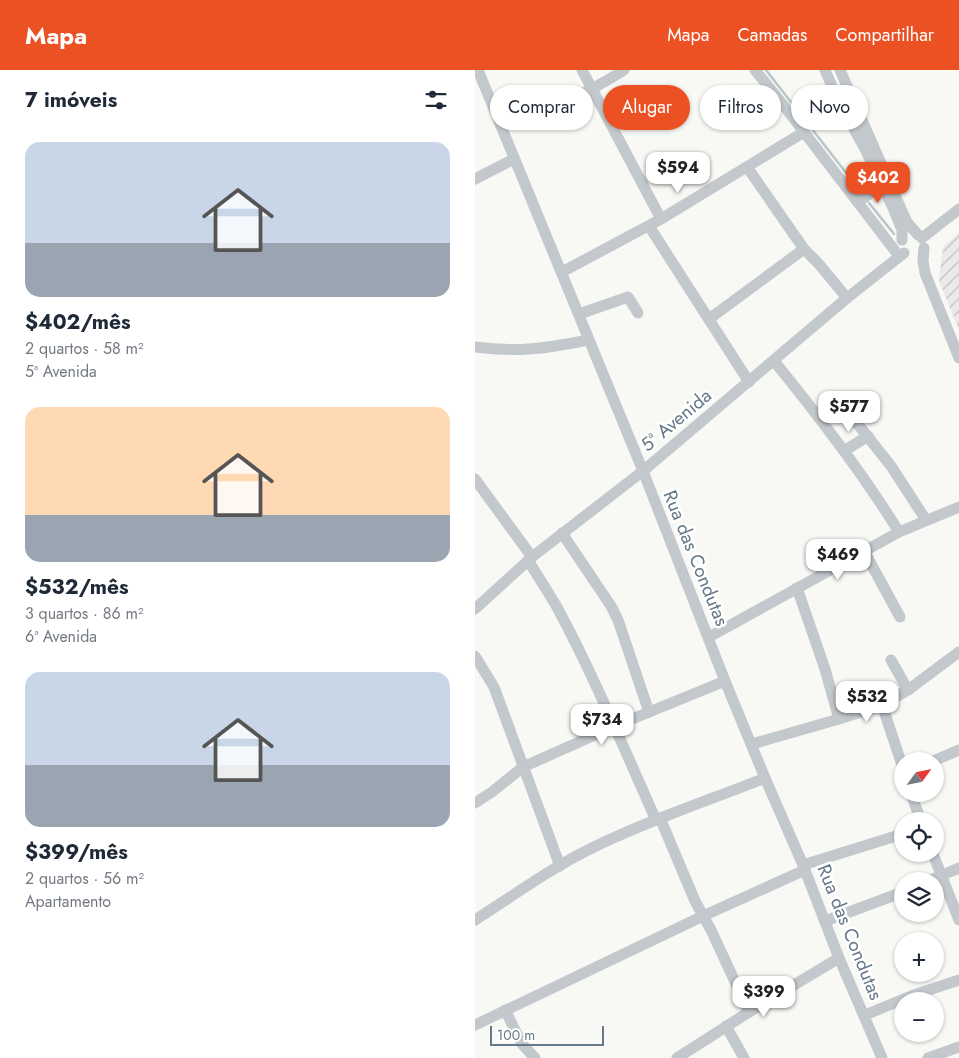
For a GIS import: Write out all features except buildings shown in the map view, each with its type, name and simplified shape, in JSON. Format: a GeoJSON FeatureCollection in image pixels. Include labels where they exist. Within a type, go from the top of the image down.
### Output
{"type":"FeatureCollection","features":[{"type":"Feature","properties":{"kind":"street","name":"Rua das Condutas"},"geometry":{"type":"LineString","coordinates":[[478,70],[480,87],[490,106]]}},
{"type":"Feature","properties":{"kind":"street"},"geometry":{"type":"LineString","coordinates":[[582,70],[590,85]]}},
{"type":"Feature","properties":{"kind":"street"},"geometry":{"type":"LineString","coordinates":[[624,70],[593,90],[661,219]]}},
{"type":"Feature","properties":{"kind":"street"},"geometry":{"type":"LineString","coordinates":[[755,70],[858,202],[904,255],[917,263],[925,273]]}},
{"type":"Feature","properties":{"kind":"street"},"geometry":{"type":"LineString","coordinates":[[825,70],[838,100],[865,147],[902,230],[901,247],[904,255]]}},
{"type":"Feature","properties":{"kind":"street"},"geometry":{"type":"LineString","coordinates":[[840,70],[904,215],[912,229],[922,240],[925,273],[959,358]]}},
{"type":"Feature","properties":{"kind":"street","name":"Rua das Condutas"},"geometry":{"type":"LineString","coordinates":[[503,130],[643,471],[725,681],[882,1058]]}},
{"type":"Feature","properties":{"kind":"street"},"geometry":{"type":"LineString","coordinates":[[562,272],[649,226],[804,132]]}},
{"type":"Feature","properties":{"kind":"street"},"geometry":{"type":"LineString","coordinates":[[475,179],[514,159]]}},
{"type":"Feature","properties":{"kind":"street"},"geometry":{"type":"LineString","coordinates":[[747,168],[803,249],[818,263],[847,298]]}},
{"type":"Feature","properties":{"kind":"street"},"geometry":{"type":"LineString","coordinates":[[858,202],[882,185]]}},
{"type":"Feature","properties":{"kind":"street"},"geometry":{"type":"LineString","coordinates":[[904,255],[918,256],[922,240],[959,209]]}},
{"type":"Feature","properties":{"kind":"street"},"geometry":{"type":"LineString","coordinates":[[649,226],[749,382]]}},
{"type":"Feature","properties":{"kind":"street"},"geometry":{"type":"LineString","coordinates":[[902,240],[907,235],[922,240]]}},
{"type":"Feature","properties":{"kind":"street"},"geometry":{"type":"LineString","coordinates":[[709,319],[803,249]]}},
{"type":"Feature","properties":{"kind":"street","name":"5ª Avenida"},"geometry":{"type":"LineString","coordinates":[[475,609],[530,559],[643,471],[847,298],[904,255]]}},
{"type":"Feature","properties":{"kind":"street"},"geometry":{"type":"LineString","coordinates":[[579,314],[628,297],[638,313]]}},
{"type":"Feature","properties":{"kind":"street"},"geometry":{"type":"LineString","coordinates":[[475,347],[525,350],[549,348],[589,340]]}},
{"type":"Feature","properties":{"kind":"street"},"geometry":{"type":"LineString","coordinates":[[774,361],[825,426],[885,509],[899,532]]}},
{"type":"Feature","properties":{"kind":"street"},"geometry":{"type":"LineString","coordinates":[[856,422],[891,466],[926,520]]}},
{"type":"Feature","properties":{"kind":"street"},"geometry":{"type":"LineString","coordinates":[[843,452],[868,436]]}},
{"type":"Feature","properties":{"kind":"street"},"geometry":{"type":"LineString","coordinates":[[475,479],[530,559],[557,607],[749,1012]]}},
{"type":"Feature","properties":{"kind":"street"},"geometry":{"type":"LineString","coordinates":[[709,636],[899,532],[959,507]]}},
{"type":"Feature","properties":{"kind":"street"},"geometry":{"type":"LineString","coordinates":[[562,534],[611,606],[618,620],[649,712]]}},
{"type":"Feature","properties":{"kind":"street"},"geometry":{"type":"LineString","coordinates":[[864,551],[900,617]]}},
{"type":"Feature","properties":{"kind":"street"},"geometry":{"type":"LineString","coordinates":[[797,588],[825,669],[839,719]]}},
{"type":"Feature","properties":{"kind":"street"},"geometry":{"type":"LineString","coordinates":[[752,744],[882,705],[908,690],[959,652]]}},
{"type":"Feature","properties":{"kind":"street"},"geometry":{"type":"LineString","coordinates":[[475,656],[494,687],[560,866]]}},
{"type":"Feature","properties":{"kind":"street"},"geometry":{"type":"LineString","coordinates":[[891,660],[908,690]]}},
{"type":"Feature","properties":{"kind":"street"},"geometry":{"type":"LineString","coordinates":[[475,803],[523,767],[615,726],[725,681]]}},
{"type":"Feature","properties":{"kind":"street"},"geometry":{"type":"LineString","coordinates":[[882,705],[898,752]]}},
{"type":"Feature","properties":{"kind":"street"},"geometry":{"type":"LineString","coordinates":[[944,756],[959,750]]}},
{"type":"Feature","properties":{"kind":"street"},"geometry":{"type":"LineString","coordinates":[[475,920],[560,866],[591,849],[658,819],[765,778]]}},
{"type":"Feature","properties":{"kind":"street"},"geometry":{"type":"LineString","coordinates":[[475,1025],[804,868],[894,837]]}},
{"type":"Feature","properties":{"kind":"street"},"geometry":{"type":"LineString","coordinates":[[944,874],[959,868]]}},
{"type":"Feature","properties":{"kind":"street"},"geometry":{"type":"LineString","coordinates":[[944,882],[959,920]]}},
{"type":"Feature","properties":{"kind":"street"},"geometry":{"type":"LineString","coordinates":[[825,921],[894,895]]}},
{"type":"Feature","properties":{"kind":"street"},"geometry":{"type":"LineString","coordinates":[[677,1058],[839,958]]}},
{"type":"Feature","properties":{"kind":"street"},"geometry":{"type":"LineString","coordinates":[[865,1015],[911,996],[959,980]]}},
{"type":"Feature","properties":{"kind":"street"},"geometry":{"type":"LineString","coordinates":[[505,1010],[522,1044],[535,1058]]}},
{"type":"Feature","properties":{"kind":"street"},"geometry":{"type":"LineString","coordinates":[[727,1026],[744,1058]]}},
{"type":"Feature","properties":{"kind":"street"},"geometry":{"type":"LineString","coordinates":[[928,1058],[959,1047]]}},
{"type":"Feature","properties":{"kind":"shaded area"},"geometry":{"type":"Polygon","coordinates":[[[959,233],[959,330],[939,281],[943,247],[959,233]]]}},
{"type":"Feature","properties":{"kind":"waterway"},"geometry":{"type":"LineString","coordinates":[[766,70],[861,192]]}},
{"type":"Feature","properties":{"kind":"waterway"},"geometry":{"type":"LineString","coordinates":[[869,203],[894,234]]}}]}
